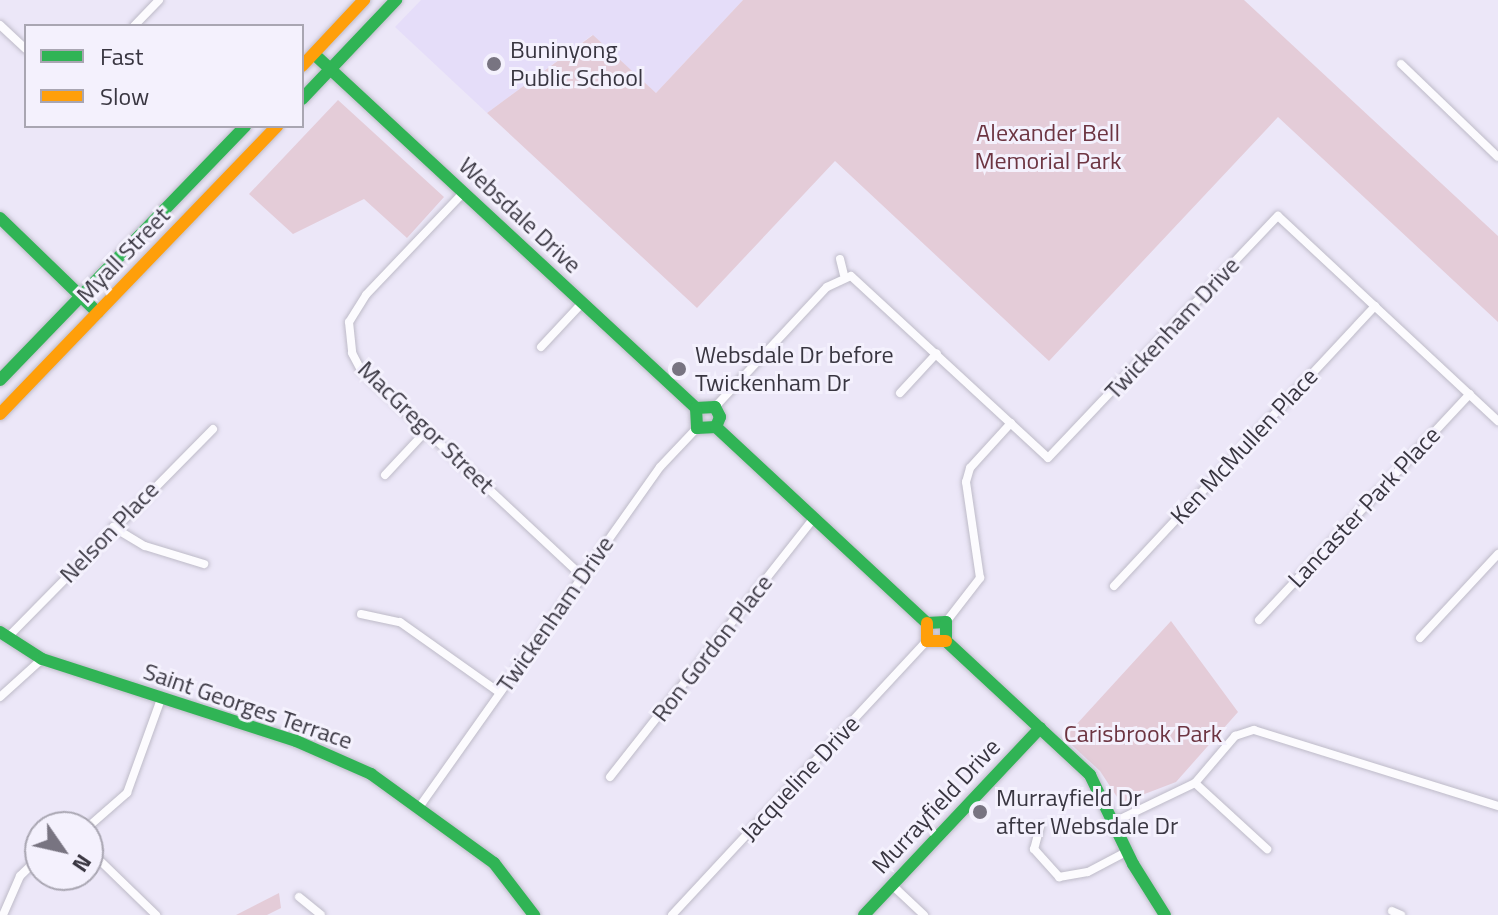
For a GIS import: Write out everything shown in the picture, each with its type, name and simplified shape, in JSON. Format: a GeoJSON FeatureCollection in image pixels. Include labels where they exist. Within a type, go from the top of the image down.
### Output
{"type":"FeatureCollection","features":[{"type":"Feature","properties":{"kind":"street"},"geometry":{"type":"LineString","coordinates":[[136,24],[159,0]]}},
{"type":"Feature","properties":{"kind":"street"},"geometry":{"type":"LineString","coordinates":[[304,64],[364,0]]}},
{"type":"Feature","properties":{"kind":"street"},"geometry":{"type":"LineString","coordinates":[[304,97],[396,0]]}},
{"type":"Feature","properties":{"kind":"street"},"geometry":{"type":"LineString","coordinates":[[0,25],[24,47]]}},
{"type":"Feature","properties":{"kind":"street","name":"Websdale Drive"},"geometry":{"type":"LineString","coordinates":[[314,54],[696,408]]}},
{"type":"Feature","properties":{"kind":"street"},"geometry":{"type":"LineString","coordinates":[[1401,64],[1498,157]]}},
{"type":"Feature","properties":{"kind":"street","name":"Myall Street"},"geometry":{"type":"LineString","coordinates":[[0,380],[243,128]]}},
{"type":"Feature","properties":{"kind":"street","name":"Myall Street"},"geometry":{"type":"LineString","coordinates":[[0,414],[275,128]]}},
{"type":"Feature","properties":{"kind":"street","name":"MacGregor Street"},"geometry":{"type":"LineString","coordinates":[[464,192],[366,295],[349,322],[348,339],[361,370],[581,575]]}},
{"type":"Feature","properties":{"kind":"street","name":"Twickenham Drive"},"geometry":{"type":"LineString","coordinates":[[844,275],[858,279],[1048,458],[1278,216],[1498,421]]}},
{"type":"Feature","properties":{"kind":"street"},"geometry":{"type":"LineString","coordinates":[[0,218],[98,313]]}},
{"type":"Feature","properties":{"kind":"street"},"geometry":{"type":"LineString","coordinates":[[840,259],[844,275],[715,407],[696,408],[693,420],[697,428],[716,427],[927,623],[927,641],[946,641],[1090,775],[1165,915]]}},
{"type":"Feature","properties":{"kind":"street"},"geometry":{"type":"LineString","coordinates":[[541,347],[583,302]]}},
{"type":"Feature","properties":{"kind":"street","name":"Ken McMullen Place"},"geometry":{"type":"LineString","coordinates":[[1114,586],[1375,306]]}},
{"type":"Feature","properties":{"kind":"street"},"geometry":{"type":"LineString","coordinates":[[900,393],[937,353]]}},
{"type":"Feature","properties":{"kind":"street","name":"Lancaster Park Place"},"geometry":{"type":"LineString","coordinates":[[1259,620],[1470,394]]}},
{"type":"Feature","properties":{"kind":"street"},"geometry":{"type":"LineString","coordinates":[[715,407],[720,417],[716,427]]}},
{"type":"Feature","properties":{"kind":"street"},"geometry":{"type":"LineString","coordinates":[[946,641],[946,622],[980,578],[966,482],[970,468],[1011,423]]}},
{"type":"Feature","properties":{"kind":"street","name":"Twickenham Drive"},"geometry":{"type":"LineString","coordinates":[[420,806],[660,467],[697,428]]}},
{"type":"Feature","properties":{"kind":"street","name":"Nelson Place"},"geometry":{"type":"LineString","coordinates":[[4,635],[213,429]]}},
{"type":"Feature","properties":{"kind":"street"},"geometry":{"type":"LineString","coordinates":[[385,475],[426,431]]}},
{"type":"Feature","properties":{"kind":"street","name":"Ron Gordon Place"},"geometry":{"type":"LineString","coordinates":[[610,777],[814,518]]}},
{"type":"Feature","properties":{"kind":"street"},"geometry":{"type":"LineString","coordinates":[[113,527],[145,546],[204,564]]}},
{"type":"Feature","properties":{"kind":"street"},"geometry":{"type":"LineString","coordinates":[[1420,638],[1498,554]]}},
{"type":"Feature","properties":{"kind":"street"},"geometry":{"type":"LineString","coordinates":[[361,614],[400,622],[499,692]]}},
{"type":"Feature","properties":{"kind":"street"},"geometry":{"type":"LineString","coordinates":[[927,623],[939,619],[946,622]]}},
{"type":"Feature","properties":{"kind":"street","name":"Saint Georges Terrace"},"geometry":{"type":"LineString","coordinates":[[4,635],[42,659],[323,751],[420,806],[494,863],[534,915]]}},
{"type":"Feature","properties":{"kind":"street","name":"Jacqueline Drive"},"geometry":{"type":"LineString","coordinates":[[672,915],[927,641]]}},
{"type":"Feature","properties":{"kind":"street"},"geometry":{"type":"LineString","coordinates":[[0,697],[42,659]]}},
{"type":"Feature","properties":{"kind":"street"},"geometry":{"type":"LineString","coordinates":[[104,813],[127,793],[161,699]]}},
{"type":"Feature","properties":{"kind":"street","name":"Murrayfield Drive"},"geometry":{"type":"LineString","coordinates":[[864,915],[1040,728]]}},
{"type":"Feature","properties":{"kind":"street"},"geometry":{"type":"LineString","coordinates":[[1116,821],[1195,783],[1235,736],[1254,730],[1498,806]]}},
{"type":"Feature","properties":{"kind":"street"},"geometry":{"type":"LineString","coordinates":[[1195,783],[1267,849]]}},
{"type":"Feature","properties":{"kind":"street"},"geometry":{"type":"LineString","coordinates":[[1040,827],[1034,849],[1059,877],[1088,872],[1128,851]]}},
{"type":"Feature","properties":{"kind":"street"},"geometry":{"type":"LineString","coordinates":[[104,865],[156,915]]}},
{"type":"Feature","properties":{"kind":"street"},"geometry":{"type":"LineString","coordinates":[[3,915],[24,872]]}},
{"type":"Feature","properties":{"kind":"street"},"geometry":{"type":"LineString","coordinates":[[892,885],[924,915]]}},
{"type":"Feature","properties":{"kind":"street"},"geometry":{"type":"LineString","coordinates":[[299,897],[321,915]]}},
{"type":"Feature","properties":{"kind":"shaded area","name":"Buninyong Public School"},"geometry":{"type":"Polygon","coordinates":[[[421,0],[743,0],[656,93],[592,35],[487,113],[395,27],[421,0]]]}},
{"type":"Feature","properties":{"kind":"green space","name":"Alexander Bell Memorial Park"},"geometry":{"type":"Polygon","coordinates":[[[743,0],[1244,0],[1498,236],[1498,322],[1278,117],[1049,361],[835,161],[697,308],[487,113],[593,35],[656,93],[743,0]]]}},
{"type":"Feature","properties":{"kind":"green space"},"geometry":{"type":"Polygon","coordinates":[[[338,100],[444,197],[407,238],[364,199],[293,234],[249,194],[338,100]]]}},
{"type":"Feature","properties":{"kind":"green space","name":"Carisbrook Park"},"geometry":{"type":"Polygon","coordinates":[[[1171,621],[1238,712],[1176,782],[1121,803],[1100,771],[1064,738],[1171,621]]]}},
{"type":"Feature","properties":{"kind":"green space"},"geometry":{"type":"Polygon","coordinates":[[[279,893],[281,908],[267,915],[236,915],[279,893]]]}},
{"type":"Feature","properties":{"kind":"traffic: fast"},"geometry":{"type":"LineString","coordinates":[[304,97],[396,0]]}},
{"type":"Feature","properties":{"kind":"traffic: fast"},"geometry":{"type":"LineString","coordinates":[[314,54],[696,408]]}},
{"type":"Feature","properties":{"kind":"traffic: fast"},"geometry":{"type":"LineString","coordinates":[[0,380],[243,128]]}},
{"type":"Feature","properties":{"kind":"traffic: fast"},"geometry":{"type":"LineString","coordinates":[[0,218],[98,313]]}},
{"type":"Feature","properties":{"kind":"traffic: fast"},"geometry":{"type":"LineString","coordinates":[[696,408],[715,407],[720,417],[716,427]]}},
{"type":"Feature","properties":{"kind":"traffic: fast"},"geometry":{"type":"LineString","coordinates":[[696,408],[697,428],[716,427]]}},
{"type":"Feature","properties":{"kind":"traffic: fast"},"geometry":{"type":"LineString","coordinates":[[716,427],[927,623]]}},
{"type":"Feature","properties":{"kind":"traffic: fast"},"geometry":{"type":"LineString","coordinates":[[927,623],[946,622],[946,641]]}},
{"type":"Feature","properties":{"kind":"traffic: fast"},"geometry":{"type":"LineString","coordinates":[[0,632],[42,659],[296,741],[371,774],[494,863],[534,915]]}},
{"type":"Feature","properties":{"kind":"traffic: fast"},"geometry":{"type":"LineString","coordinates":[[946,641],[1090,775],[1133,864],[1165,915]]}},
{"type":"Feature","properties":{"kind":"traffic: fast"},"geometry":{"type":"LineString","coordinates":[[864,915],[1040,728]]}},
{"type":"Feature","properties":{"kind":"traffic: slow"},"geometry":{"type":"LineString","coordinates":[[304,64],[364,0]]}},
{"type":"Feature","properties":{"kind":"traffic: slow"},"geometry":{"type":"LineString","coordinates":[[0,414],[275,128]]}},
{"type":"Feature","properties":{"kind":"traffic: slow"},"geometry":{"type":"LineString","coordinates":[[927,623],[927,641],[946,641]]}},
{"type":"Feature","properties":{"kind":"place","name":"Buninyong Public School"},"geometry":{"type":"Point","coordinates":[494,64]}},
{"type":"Feature","properties":{"kind":"place","name":"Websdale Dr before Twickenham Dr"},"geometry":{"type":"Point","coordinates":[679,369]}},
{"type":"Feature","properties":{"kind":"place","name":"Murrayfield Dr after Websdale Dr"},"geometry":{"type":"Point","coordinates":[980,812]}}]}
